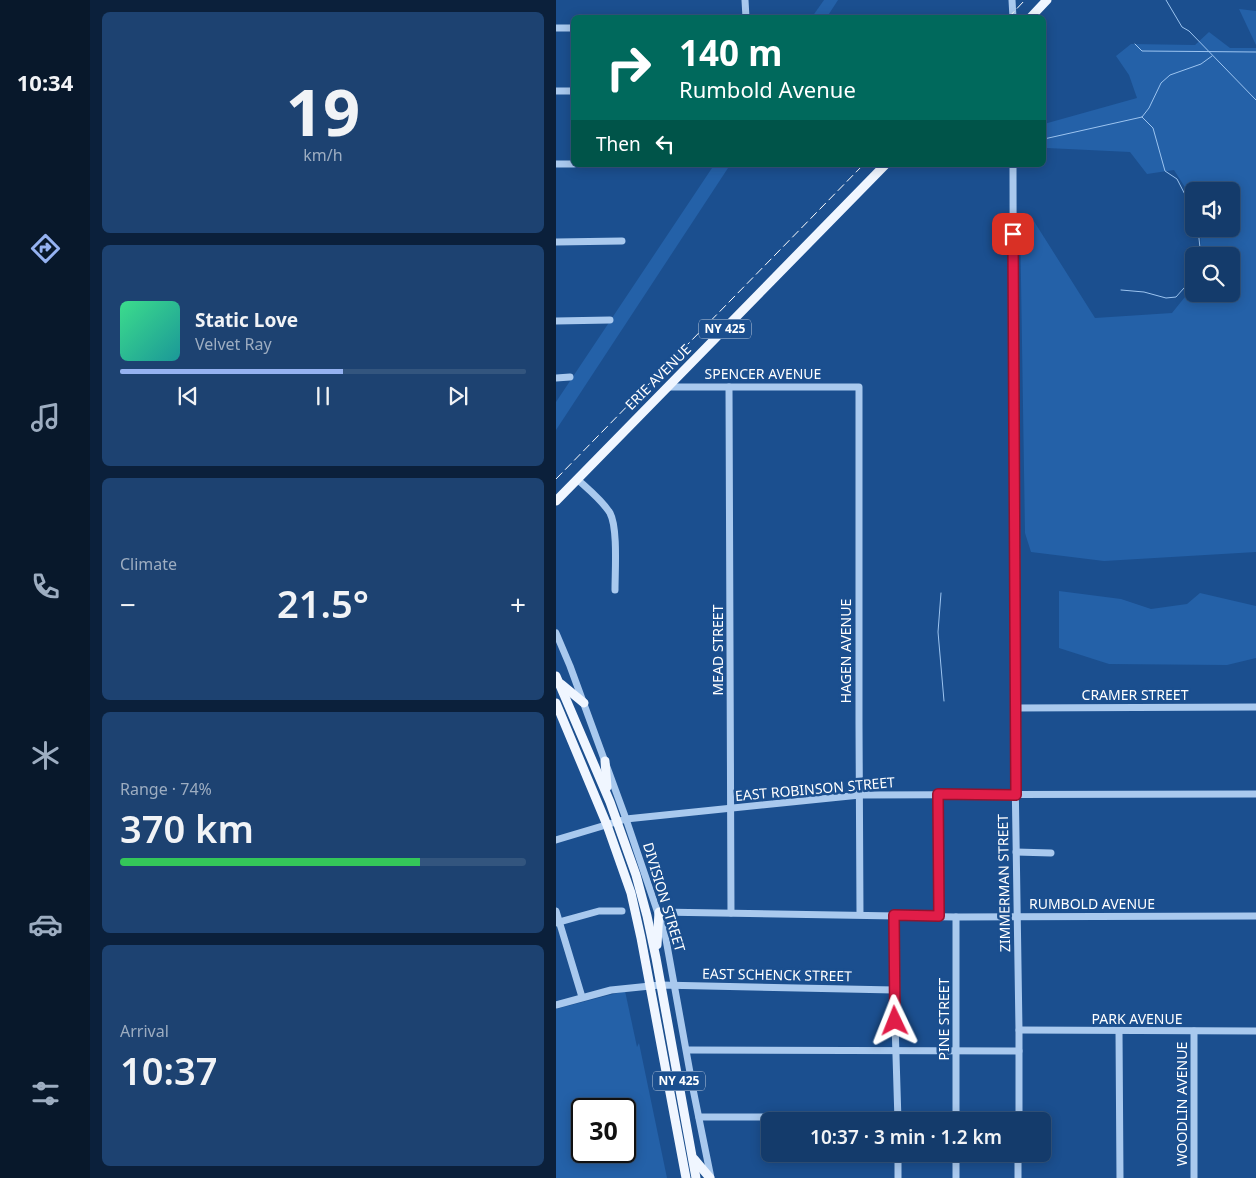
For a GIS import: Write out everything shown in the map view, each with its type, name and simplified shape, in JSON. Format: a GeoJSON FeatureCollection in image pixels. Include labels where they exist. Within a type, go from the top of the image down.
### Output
{"type":"FeatureCollection","features":[{"type":"Feature","properties":{"kind":"main road"},"geometry":{"type":"LineString","coordinates":[[1033,15],[1047,0]]}},
{"type":"Feature","properties":{"kind":"main road","name":"ERIE AVENUE"},"geometry":{"type":"LineString","coordinates":[[556,501],[883,167]]}},
{"type":"Feature","properties":{"kind":"main road"},"geometry":{"type":"LineString","coordinates":[[557,679],[584,703]]}},
{"type":"Feature","properties":{"kind":"main road","name":"NY 425"},"geometry":{"type":"LineString","coordinates":[[557,679],[610,802],[622,820],[648,916],[696,1178]]}},
{"type":"Feature","properties":{"kind":"main road","name":"NY 425"},"geometry":{"type":"LineString","coordinates":[[556,703],[607,825],[631,893],[686,1178]]}},
{"type":"Feature","properties":{"kind":"main road"},"geometry":{"type":"LineString","coordinates":[[605,761],[610,802]]}},
{"type":"Feature","properties":{"kind":"main road"},"geometry":{"type":"LineString","coordinates":[[656,958],[659,912]]}},
{"type":"Feature","properties":{"kind":"main road"},"geometry":{"type":"LineString","coordinates":[[693,1158],[711,1178]]}},
{"type":"Feature","properties":{"kind":"street"},"geometry":{"type":"LineString","coordinates":[[745,0],[746,15]]}},
{"type":"Feature","properties":{"kind":"street"},"geometry":{"type":"LineString","coordinates":[[1012,0],[1013,15]]}},
{"type":"Feature","properties":{"kind":"street"},"geometry":{"type":"LineString","coordinates":[[556,28],[571,28]]}},
{"type":"Feature","properties":{"kind":"street"},"geometry":{"type":"LineString","coordinates":[[556,91],[571,91]]}},
{"type":"Feature","properties":{"kind":"street"},"geometry":{"type":"LineString","coordinates":[[556,164],[571,164]]}},
{"type":"Feature","properties":{"kind":"street","name":"ZIMMERMAN STREET"},"geometry":{"type":"LineString","coordinates":[[1013,167],[1014,708],[1019,1030],[1018,1112]]}},
{"type":"Feature","properties":{"kind":"street"},"geometry":{"type":"LineString","coordinates":[[556,242],[622,241]]}},
{"type":"Feature","properties":{"kind":"street"},"geometry":{"type":"LineString","coordinates":[[556,321],[610,320]]}},
{"type":"Feature","properties":{"kind":"street"},"geometry":{"type":"LineString","coordinates":[[556,378],[570,377]]}},
{"type":"Feature","properties":{"kind":"street","name":"SPENCER AVENUE"},"geometry":{"type":"LineString","coordinates":[[668,387],[859,387]]}},
{"type":"Feature","properties":{"kind":"street","name":"MEAD STREET"},"geometry":{"type":"LineString","coordinates":[[729,387],[731,913]]}},
{"type":"Feature","properties":{"kind":"street","name":"HAGEN AVENUE"},"geometry":{"type":"LineString","coordinates":[[859,387],[858,723],[860,914]]}},
{"type":"Feature","properties":{"kind":"street"},"geometry":{"type":"LineString","coordinates":[[577,479],[605,506],[612,517],[615,590]]}},
{"type":"Feature","properties":{"kind":"street","name":"DIVISION STREET"},"geometry":{"type":"LineString","coordinates":[[556,633],[605,761],[622,820],[659,912],[675,985],[693,1090],[711,1178]]}},
{"type":"Feature","properties":{"kind":"street","name":"CRAMER STREET"},"geometry":{"type":"LineString","coordinates":[[1014,708],[1256,707]]}},
{"type":"Feature","properties":{"kind":"street"},"geometry":{"type":"LineString","coordinates":[[938,794],[939,916]]}},
{"type":"Feature","properties":{"kind":"street","name":"EAST ROBINSON STREET"},"geometry":{"type":"LineString","coordinates":[[556,840],[622,820],[860,795],[1256,794]]}},
{"type":"Feature","properties":{"kind":"street"},"geometry":{"type":"LineString","coordinates":[[1016,852],[1051,853]]}},
{"type":"Feature","properties":{"kind":"street"},"geometry":{"type":"LineString","coordinates":[[556,911],[582,998]]}},
{"type":"Feature","properties":{"kind":"street"},"geometry":{"type":"LineString","coordinates":[[558,922],[599,911],[622,911]]}},
{"type":"Feature","properties":{"kind":"street","name":"RUMBOLD AVENUE"},"geometry":{"type":"LineString","coordinates":[[659,912],[956,917],[1256,916]]}},
{"type":"Feature","properties":{"kind":"street"},"geometry":{"type":"LineString","coordinates":[[894,915],[898,1112]]}},
{"type":"Feature","properties":{"kind":"street","name":"PINE STREET"},"geometry":{"type":"LineString","coordinates":[[956,917],[956,1112]]}},
{"type":"Feature","properties":{"kind":"street","name":"EAST SCHENCK STREET"},"geometry":{"type":"LineString","coordinates":[[556,1005],[611,990],[660,985],[894,990]]}},
{"type":"Feature","properties":{"kind":"street","name":"PARK AVENUE"},"geometry":{"type":"LineString","coordinates":[[1019,1030],[1256,1031]]}},
{"type":"Feature","properties":{"kind":"street"},"geometry":{"type":"LineString","coordinates":[[1119,1031],[1120,1178]]}},
{"type":"Feature","properties":{"kind":"street","name":"WOODLIN AVENUE"},"geometry":{"type":"LineString","coordinates":[[1194,1031],[1194,1178]]}},
{"type":"Feature","properties":{"kind":"street"},"geometry":{"type":"LineString","coordinates":[[687,1050],[1019,1051]]}},
{"type":"Feature","properties":{"kind":"street"},"geometry":{"type":"LineString","coordinates":[[699,1117],[761,1118]]}},
{"type":"Feature","properties":{"kind":"street"},"geometry":{"type":"LineString","coordinates":[[897,1178],[898,1162]]}},
{"type":"Feature","properties":{"kind":"street"},"geometry":{"type":"LineString","coordinates":[[956,1162],[956,1178]]}},
{"type":"Feature","properties":{"kind":"street"},"geometry":{"type":"LineString","coordinates":[[1018,1162],[1018,1178]]}},
{"type":"Feature","properties":{"kind":"shaded area"},"geometry":{"type":"Polygon","coordinates":[[[824,0],[838,0],[828,15],[813,15],[824,0]]]}},
{"type":"Feature","properties":{"kind":"shaded area"},"geometry":{"type":"Polygon","coordinates":[[[1239,9],[1256,11],[1256,45],[1239,9]]]}},
{"type":"Feature","properties":{"kind":"shaded area"},"geometry":{"type":"Polygon","coordinates":[[[1209,32],[1230,48],[1256,48],[1256,552],[1104,561],[1031,552],[1025,533],[1020,216],[1030,215],[1095,318],[1172,313],[1185,297],[1185,302],[1240,302],[1240,247],[1200,247],[1201,237],[1240,237],[1240,182],[1185,182],[1185,187],[1174,170],[1147,174],[1130,152],[1046,149],[1046,123],[1137,98],[1129,75],[1116,56],[1131,44],[1195,45],[1209,32]]]}},
{"type":"Feature","properties":{"kind":"shaded area"},"geometry":{"type":"Polygon","coordinates":[[[713,167],[729,167],[556,430],[556,402],[713,167]]]}},
{"type":"Feature","properties":{"kind":"shaded area"},"geometry":{"type":"Polygon","coordinates":[[[1059,591],[1121,599],[1151,609],[1187,604],[1200,593],[1256,606],[1256,658],[1227,665],[1109,664],[1059,648],[1059,591]]]}},
{"type":"Feature","properties":{"kind":"shaded area"},"geometry":{"type":"Polygon","coordinates":[[[625,991],[637,1047],[639,1043],[667,1178],[556,1178],[556,1009],[625,991]]]}},
{"type":"Feature","properties":{"kind":"waterway"},"geometry":{"type":"LineString","coordinates":[[1166,0],[1182,27],[1189,31],[1256,100]]}},
{"type":"Feature","properties":{"kind":"waterway"},"geometry":{"type":"LineString","coordinates":[[1135,44],[1142,51],[1256,52]]}},
{"type":"Feature","properties":{"kind":"waterway"},"geometry":{"type":"LineString","coordinates":[[1046,139],[1142,117],[1149,108],[1161,83],[1170,75],[1201,64],[1212,56]]}},
{"type":"Feature","properties":{"kind":"waterway"},"geometry":{"type":"LineString","coordinates":[[1142,117],[1153,128],[1165,171],[1177,179],[1185,195]]}},
{"type":"Feature","properties":{"kind":"waterway"},"geometry":{"type":"LineString","coordinates":[[1199,237],[1200,247]]}},
{"type":"Feature","properties":{"kind":"waterway"},"geometry":{"type":"LineString","coordinates":[[1121,290],[1144,292],[1166,298],[1176,297],[1185,287]]}},
{"type":"Feature","properties":{"kind":"waterway"},"geometry":{"type":"LineString","coordinates":[[941,593],[938,632],[944,701]]}},
{"type":"Feature","properties":{"kind":"railway"},"geometry":{"type":"LineString","coordinates":[[1011,15],[1025,0]]}},
{"type":"Feature","properties":{"kind":"railway"},"geometry":{"type":"LineString","coordinates":[[556,479],[861,167]]}},
{"type":"Feature","properties":{"kind":"route"},"geometry":{"type":"LineString","coordinates":[[895,1021],[894,915],[939,916],[938,794],[1016,795],[1013,234]]}}]}
